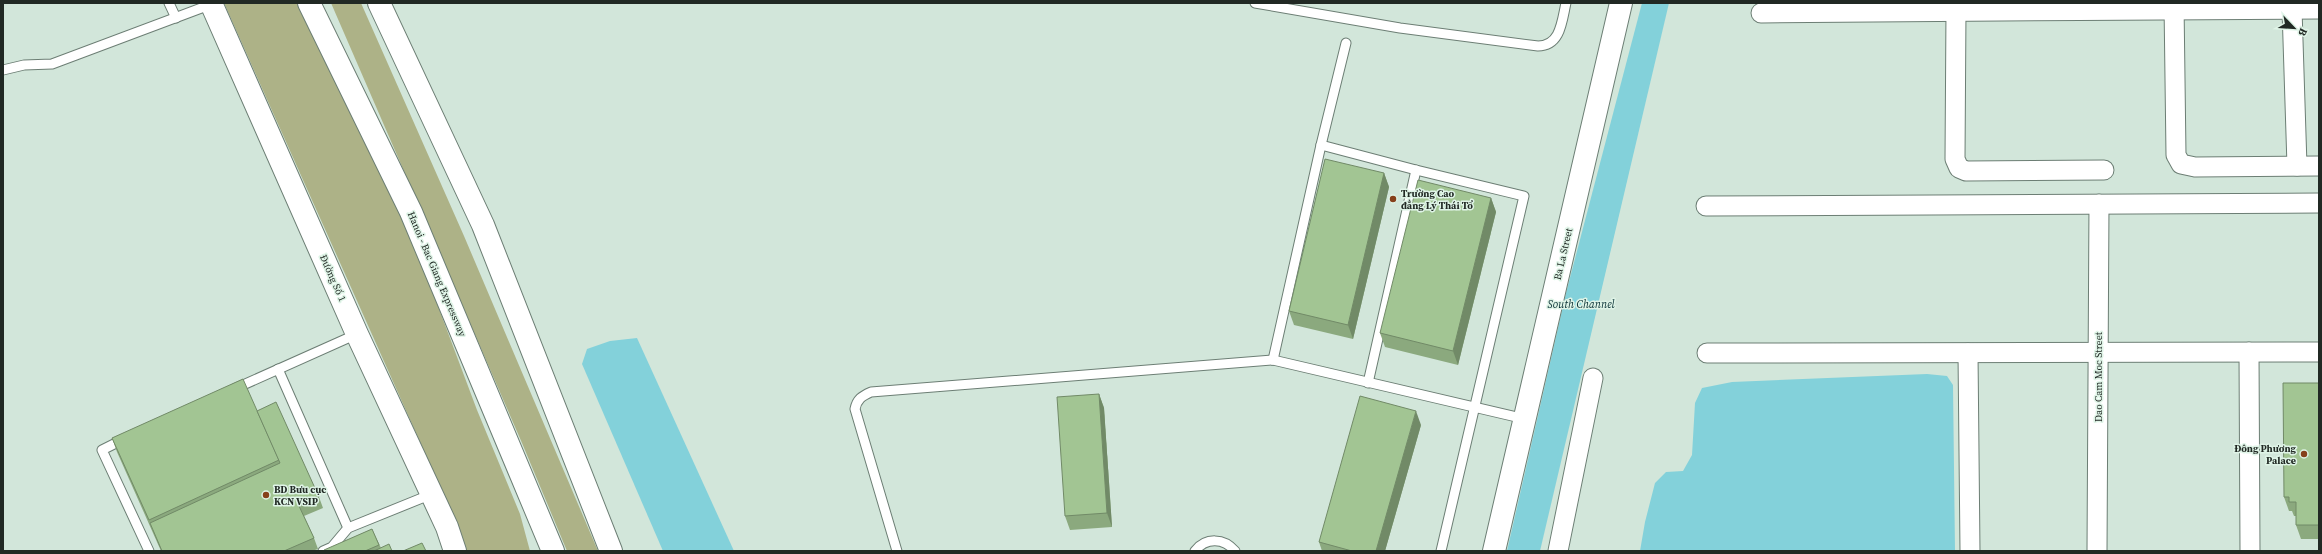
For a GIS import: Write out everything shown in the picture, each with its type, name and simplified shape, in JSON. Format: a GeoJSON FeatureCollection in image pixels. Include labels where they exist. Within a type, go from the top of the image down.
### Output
{"type":"FeatureCollection","features":[{"type":"Feature","properties":{"kind":"main road","name":"Đường Số 1"},"geometry":{"type":"LineString","coordinates":[[212,3],[357,334],[454,543],[455,551]]}},
{"type":"Feature","properties":{"kind":"main road","name":"Hanoi - Bac Giang Expressway"},"geometry":{"type":"LineString","coordinates":[[309,3],[411,212],[553,551]]}},
{"type":"Feature","properties":{"kind":"main road"},"geometry":{"type":"LineString","coordinates":[[379,3],[483,225],[611,551]]}},
{"type":"Feature","properties":{"kind":"main road","name":"Ba La Street"},"geometry":{"type":"LineString","coordinates":[[1494,551],[1621,3]]}},
{"type":"Feature","properties":{"kind":"main road"},"geometry":{"type":"LineString","coordinates":[[428,251],[537,551]]}},
{"type":"Feature","properties":{"kind":"main road"},"geometry":{"type":"LineString","coordinates":[[544,383],[621,551]]}},
{"type":"Feature","properties":{"kind":"street"},"geometry":{"type":"LineString","coordinates":[[1965,7],[1955,159],[1960,168],[1966,171],[2104,170]]}},
{"type":"Feature","properties":{"kind":"street"},"geometry":{"type":"LineString","coordinates":[[1761,13],[1965,7],[2319,9]]}},
{"type":"Feature","properties":{"kind":"street"},"geometry":{"type":"LineString","coordinates":[[2174,7],[2176,155],[2181,164],[2195,168],[2319,166]]}},
{"type":"Feature","properties":{"kind":"street"},"geometry":{"type":"LineString","coordinates":[[2292,9],[2297,166]]}},
{"type":"Feature","properties":{"kind":"street"},"geometry":{"type":"LineString","coordinates":[[1706,206],[2319,203]]}},
{"type":"Feature","properties":{"kind":"street","name":"Dao Cam Moc Street"},"geometry":{"type":"LineString","coordinates":[[2097,551],[2100,204]]}},
{"type":"Feature","properties":{"kind":"street"},"geometry":{"type":"LineString","coordinates":[[2249,352],[2250,551]]}},
{"type":"Feature","properties":{"kind":"street"},"geometry":{"type":"LineString","coordinates":[[1707,353],[2319,352]]}},
{"type":"Feature","properties":{"kind":"street"},"geometry":{"type":"LineString","coordinates":[[1968,353],[1970,551]]}},
{"type":"Feature","properties":{"kind":"street"},"geometry":{"type":"LineString","coordinates":[[1558,551],[1592,378]]}},
{"type":"Feature","properties":{"kind":"lane"},"geometry":{"type":"LineString","coordinates":[[169,3],[176,18]]}},
{"type":"Feature","properties":{"kind":"lane"},"geometry":{"type":"LineString","coordinates":[[3,70],[24,65],[52,64],[212,3]]}},
{"type":"Feature","properties":{"kind":"lane"},"geometry":{"type":"LineString","coordinates":[[1255,3],[1400,28],[1538,46],[1549,44],[1557,36],[1566,3]]}},
{"type":"Feature","properties":{"kind":"lane"},"geometry":{"type":"LineString","coordinates":[[1273,360],[1321,145],[1346,44]]}},
{"type":"Feature","properties":{"kind":"lane"},"geometry":{"type":"LineString","coordinates":[[1321,145],[1524,196],[1441,551]]}},
{"type":"Feature","properties":{"kind":"lane"},"geometry":{"type":"LineString","coordinates":[[1368,383],[1416,170]]}},
{"type":"Feature","properties":{"kind":"lane"},"geometry":{"type":"LineString","coordinates":[[228,392],[357,334]]}},
{"type":"Feature","properties":{"kind":"lane"},"geometry":{"type":"LineString","coordinates":[[897,551],[855,409],[857,402],[861,397],[871,392],[1273,360],[1525,419]]}},
{"type":"Feature","properties":{"kind":"lane"},"geometry":{"type":"LineString","coordinates":[[278,370],[348,528]]}},
{"type":"Feature","properties":{"kind":"lane"},"geometry":{"type":"LineString","coordinates":[[130,437],[102,450],[149,551]]}},
{"type":"Feature","properties":{"kind":"lane"},"geometry":{"type":"LineString","coordinates":[[323,551],[332,547],[348,528],[432,494]]}},
{"type":"Feature","properties":{"kind":"lane"},"geometry":{"type":"LineString","coordinates":[[1195,551],[1205,542],[1213,540],[1229,544],[1235,551]]}},
{"type":"Feature","properties":{"kind":"green space"},"geometry":{"type":"Polygon","coordinates":[[[224,3],[299,3],[409,229],[477,410],[520,514],[530,551],[465,551],[462,536],[224,3]]]}},
{"type":"Feature","properties":{"kind":"green space"},"geometry":{"type":"Polygon","coordinates":[[[331,3],[361,3],[464,236],[598,551],[567,551],[522,443],[331,3]]]}},
{"type":"Feature","properties":{"kind":"water","name":"South Channel"},"geometry":{"type":"Polygon","coordinates":[[[1642,3],[1669,3],[1540,551],[1507,551],[1566,293],[1642,3]]]}},
{"type":"Feature","properties":{"kind":"water"},"geometry":{"type":"Polygon","coordinates":[[[637,338],[734,551],[663,551],[582,364],[587,349],[610,341],[637,338]]]}},
{"type":"Feature","properties":{"kind":"water"},"geometry":{"type":"Polygon","coordinates":[[[1927,374],[1947,376],[1953,385],[1955,551],[1640,551],[1645,522],[1655,483],[1666,472],[1683,471],[1692,455],[1695,403],[1702,388],[1732,382],[1927,374]]]}},
{"type":"Feature","properties":{"kind":"building"},"geometry":{"type":"Polygon","coordinates":[[[1325,159],[1384,173],[1348,325],[1289,311],[1325,159]]]}},
{"type":"Feature","properties":{"kind":"building"},"geometry":{"type":"Polygon","coordinates":[[[1418,180],[1491,198],[1453,351],[1380,333],[1418,180]]]}},
{"type":"Feature","properties":{"kind":"building"},"geometry":{"type":"Polygon","coordinates":[[[243,379],[279,460],[149,520],[112,438],[243,379]]]}},
{"type":"Feature","properties":{"kind":"building","name":"Đông Phương Palace"},"geometry":{"type":"Polygon","coordinates":[[[2283,383],[2319,383],[2319,525],[2296,525],[2296,502],[2289,502],[2289,497],[2284,497],[2283,383]]]}},
{"type":"Feature","properties":{"kind":"building"},"geometry":{"type":"Polygon","coordinates":[[[1099,394],[1107,513],[1065,516],[1057,397],[1099,394]]]}},
{"type":"Feature","properties":{"kind":"building"},"geometry":{"type":"Polygon","coordinates":[[[1360,396],[1416,411],[1376,551],[1352,551],[1319,542],[1360,396]]]}},
{"type":"Feature","properties":{"kind":"building","name":"BD Bưu cục KCN VSIP"},"geometry":{"type":"Polygon","coordinates":[[[276,402],[319,497],[299,506],[314,538],[284,551],[162,551],[150,523],[280,463],[257,411],[276,402]]]}},
{"type":"Feature","properties":{"kind":"building"},"geometry":{"type":"Polygon","coordinates":[[[372,529],[379,545],[365,551],[324,551],[324,550],[372,529]]]}},
{"type":"Feature","properties":{"kind":"building"},"geometry":{"type":"Polygon","coordinates":[[[422,543],[426,551],[403,551],[422,543]]]}},
{"type":"Feature","properties":{"kind":"building"},"geometry":{"type":"Polygon","coordinates":[[[389,544],[392,551],[374,551],[389,544]]]}},
{"type":"Feature","properties":{"kind":"place","name":"Trường Cao đẳng Lý Thái Tổ"},"geometry":{"type":"Point","coordinates":[1393,199]}},
{"type":"Feature","properties":{"kind":"place","name":"Đông Phương Palace"},"geometry":{"type":"Point","coordinates":[2304,454]}},
{"type":"Feature","properties":{"kind":"place","name":"BD Bưu cục KCN VSIP"},"geometry":{"type":"Point","coordinates":[266,495]}}]}
